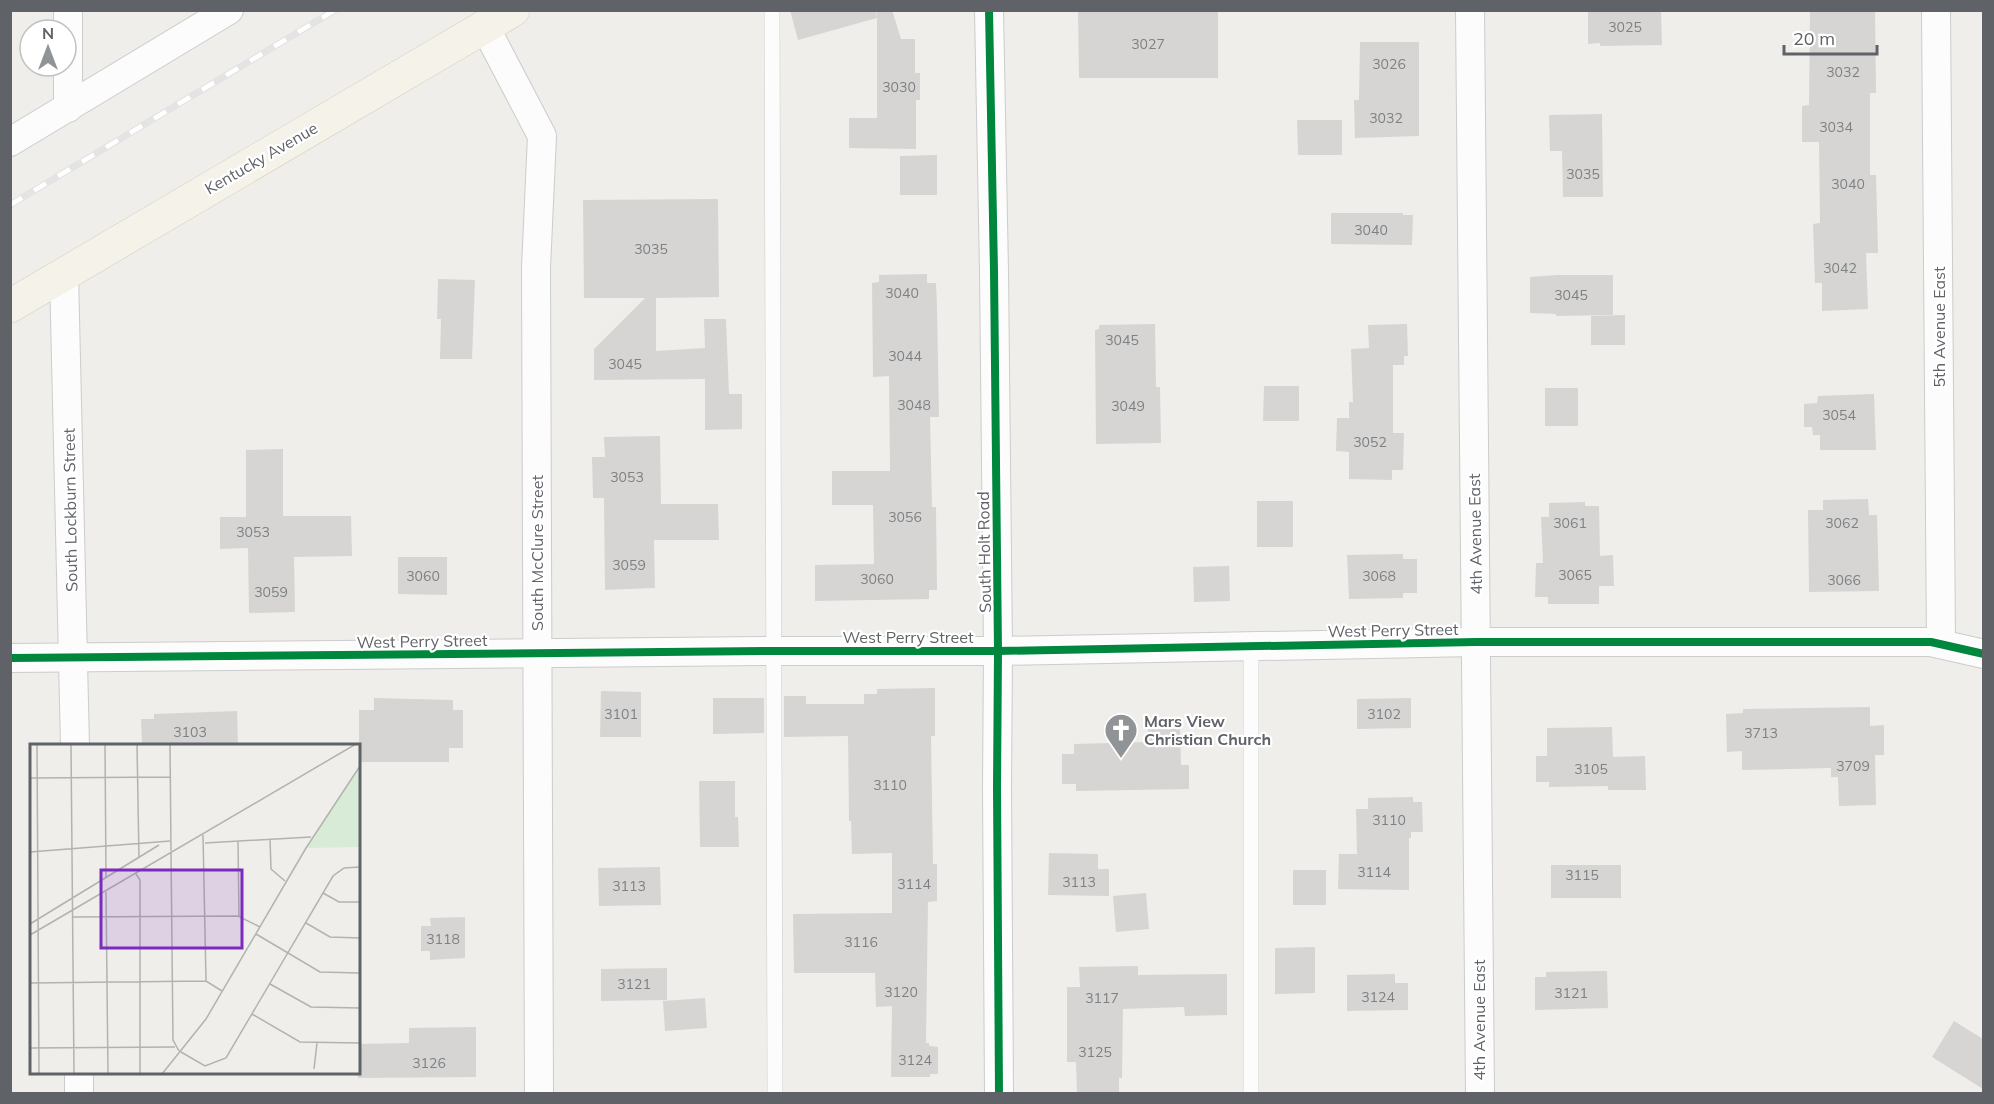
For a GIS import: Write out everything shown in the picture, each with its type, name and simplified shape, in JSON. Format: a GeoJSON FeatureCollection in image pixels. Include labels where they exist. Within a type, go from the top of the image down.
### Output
{"type":"FeatureCollection","features":[{"type":"Feature","properties":{"kind":"main road","name":"Kentucky Avenue"},"geometry":{"type":"LineString","coordinates":[[10,306],[513,10]]}},
{"type":"Feature","properties":{"kind":"street"},"geometry":{"type":"LineString","coordinates":[[68,10],[68,108]]}},
{"type":"Feature","properties":{"kind":"street"},"geometry":{"type":"LineString","coordinates":[[10,142],[229,10]]}},
{"type":"Feature","properties":{"kind":"street","name":"South Holt Road"},"geometry":{"type":"LineString","coordinates":[[989,10],[998,651],[999,1094]]}},
{"type":"Feature","properties":{"kind":"street","name":"4th Avenue East"},"geometry":{"type":"LineString","coordinates":[[1470,10],[1480,1094]]}},
{"type":"Feature","properties":{"kind":"street","name":"5th Avenue East"},"geometry":{"type":"LineString","coordinates":[[1936,10],[1941,644]]}},
{"type":"Feature","properties":{"kind":"street","name":"South McClure Street"},"geometry":{"type":"LineString","coordinates":[[485,27],[542,136],[536,268],[539,1094]]}},
{"type":"Feature","properties":{"kind":"street","name":"South Lockburn Street"},"geometry":{"type":"LineString","coordinates":[[64,274],[75,744]]}},
{"type":"Feature","properties":{"kind":"street","name":"West Perry Street"},"geometry":{"type":"LineString","coordinates":[[10,658],[998,651],[1476,642],[1897,641],[1931,642],[1983,654]]}},
{"type":"Feature","properties":{"kind":"street"},"geometry":{"type":"LineString","coordinates":[[79,1074],[79,1094]]}},
{"type":"Feature","properties":{"kind":"lane"},"geometry":{"type":"LineString","coordinates":[[772,10],[775,1094]]}},
{"type":"Feature","properties":{"kind":"lane"},"geometry":{"type":"LineString","coordinates":[[1251,646],[1251,1094]]}},
{"type":"Feature","properties":{"kind":"building"},"geometry":{"type":"Polygon","coordinates":[[[790,10],[876,10],[877,18],[798,40],[790,10]]]}},
{"type":"Feature","properties":{"kind":"building"},"geometry":{"type":"Polygon","coordinates":[[[877,10],[892,10],[901,39],[915,39],[915,73],[920,73],[920,100],[916,100],[916,149],[849,148],[849,118],[877,118],[877,10]]]}},
{"type":"Feature","properties":{"kind":"building"},"geometry":{"type":"Polygon","coordinates":[[[1078,10],[1218,10],[1218,78],[1079,78],[1078,10]]]}},
{"type":"Feature","properties":{"kind":"building"},"geometry":{"type":"Polygon","coordinates":[[[1588,10],[1661,10],[1662,45],[1600,46],[1600,43],[1588,44],[1588,10]]]}},
{"type":"Feature","properties":{"kind":"building"},"geometry":{"type":"Polygon","coordinates":[[[1810,10],[1875,10],[1876,93],[1870,93],[1870,175],[1876,175],[1878,253],[1866,253],[1868,309],[1822,311],[1822,283],[1815,283],[1813,224],[1820,223],[1819,142],[1802,142],[1802,106],[1809,105],[1810,10]]]}},
{"type":"Feature","properties":{"kind":"building"},"geometry":{"type":"Polygon","coordinates":[[[1360,42],[1419,42],[1419,136],[1355,138],[1354,100],[1359,100],[1360,42]]]}},
{"type":"Feature","properties":{"kind":"building"},"geometry":{"type":"Polygon","coordinates":[[[1602,114],[1603,197],[1563,197],[1562,151],[1550,151],[1549,115],[1602,114]]]}},
{"type":"Feature","properties":{"kind":"building"},"geometry":{"type":"Polygon","coordinates":[[[1297,120],[1342,120],[1342,155],[1298,155],[1297,120]]]}},
{"type":"Feature","properties":{"kind":"building"},"geometry":{"type":"Polygon","coordinates":[[[937,155],[937,195],[900,195],[900,156],[937,155]]]}},
{"type":"Feature","properties":{"kind":"building"},"geometry":{"type":"Polygon","coordinates":[[[718,199],[719,297],[656,298],[656,351],[705,348],[704,319],[726,319],[729,394],[742,394],[742,429],[705,430],[705,379],[594,380],[594,349],[645,298],[584,298],[583,200],[718,199]]]}},
{"type":"Feature","properties":{"kind":"building"},"geometry":{"type":"Polygon","coordinates":[[[1331,213],[1413,215],[1412,245],[1331,244],[1331,213]]]}},
{"type":"Feature","properties":{"kind":"building"},"geometry":{"type":"Polygon","coordinates":[[[927,274],[927,283],[936,283],[937,307],[939,417],[930,417],[932,507],[936,507],[937,590],[929,590],[929,599],[815,601],[815,565],[874,564],[873,505],[832,505],[832,471],[890,471],[889,376],[873,377],[872,283],[879,282],[879,275],[927,274]]]}},
{"type":"Feature","properties":{"kind":"building"},"geometry":{"type":"Polygon","coordinates":[[[1613,275],[1613,315],[1556,316],[1556,314],[1530,313],[1530,277],[1613,275]]]}},
{"type":"Feature","properties":{"kind":"building"},"geometry":{"type":"Polygon","coordinates":[[[438,279],[475,280],[472,359],[440,359],[441,319],[437,319],[438,279]]]}},
{"type":"Feature","properties":{"kind":"building"},"geometry":{"type":"Polygon","coordinates":[[[1625,315],[1625,345],[1591,345],[1591,316],[1625,315]]]}},
{"type":"Feature","properties":{"kind":"building"},"geometry":{"type":"Polygon","coordinates":[[[1155,324],[1156,387],[1160,387],[1161,443],[1096,444],[1095,330],[1099,329],[1099,325],[1155,324]]]}},
{"type":"Feature","properties":{"kind":"building"},"geometry":{"type":"Polygon","coordinates":[[[1407,324],[1408,356],[1404,356],[1404,365],[1393,365],[1393,433],[1404,433],[1403,470],[1392,470],[1392,480],[1349,479],[1349,452],[1336,451],[1337,418],[1349,418],[1349,402],[1353,402],[1351,349],[1369,348],[1368,325],[1407,324]]]}},
{"type":"Feature","properties":{"kind":"building"},"geometry":{"type":"Polygon","coordinates":[[[1264,386],[1299,386],[1299,421],[1263,421],[1264,386]]]}},
{"type":"Feature","properties":{"kind":"building"},"geometry":{"type":"Polygon","coordinates":[[[1545,388],[1578,388],[1578,426],[1545,426],[1545,388]]]}},
{"type":"Feature","properties":{"kind":"building"},"geometry":{"type":"Polygon","coordinates":[[[1874,394],[1876,450],[1820,450],[1820,435],[1813,435],[1812,427],[1804,427],[1804,404],[1817,403],[1818,396],[1874,394]]]}},
{"type":"Feature","properties":{"kind":"building"},"geometry":{"type":"Polygon","coordinates":[[[660,436],[661,504],[718,504],[719,540],[654,540],[655,588],[605,590],[604,498],[593,498],[592,457],[605,457],[604,437],[660,436]]]}},
{"type":"Feature","properties":{"kind":"building"},"geometry":{"type":"Polygon","coordinates":[[[283,449],[283,516],[351,516],[352,556],[294,557],[295,612],[249,613],[248,548],[220,549],[220,517],[246,517],[246,450],[283,449]]]}},
{"type":"Feature","properties":{"kind":"building"},"geometry":{"type":"Polygon","coordinates":[[[1868,499],[1869,515],[1877,515],[1879,591],[1809,592],[1808,510],[1823,510],[1823,500],[1868,499]]]}},
{"type":"Feature","properties":{"kind":"building"},"geometry":{"type":"Polygon","coordinates":[[[1257,501],[1293,501],[1293,547],[1257,547],[1257,501]]]}},
{"type":"Feature","properties":{"kind":"building"},"geometry":{"type":"Polygon","coordinates":[[[1585,502],[1585,506],[1599,506],[1600,556],[1613,555],[1614,586],[1599,586],[1599,604],[1548,604],[1548,597],[1535,597],[1536,563],[1543,563],[1541,517],[1549,517],[1549,503],[1585,502]]]}},
{"type":"Feature","properties":{"kind":"building"},"geometry":{"type":"Polygon","coordinates":[[[1403,554],[1403,559],[1417,559],[1417,593],[1403,593],[1403,598],[1349,599],[1347,555],[1403,554]]]}},
{"type":"Feature","properties":{"kind":"building"},"geometry":{"type":"Polygon","coordinates":[[[398,557],[447,557],[447,595],[398,594],[398,557]]]}},
{"type":"Feature","properties":{"kind":"building"},"geometry":{"type":"Polygon","coordinates":[[[1229,566],[1230,601],[1194,602],[1193,567],[1229,566]]]}},
{"type":"Feature","properties":{"kind":"building"},"geometry":{"type":"Polygon","coordinates":[[[935,688],[935,736],[931,736],[933,864],[937,864],[937,901],[928,902],[926,1043],[929,1043],[929,1046],[938,1047],[938,1074],[930,1074],[930,1077],[891,1077],[892,1006],[876,1007],[875,973],[794,973],[793,914],[892,913],[892,853],[852,854],[851,821],[849,821],[848,736],[784,737],[784,696],[806,696],[806,704],[864,704],[864,694],[877,694],[877,689],[935,688]]]}},
{"type":"Feature","properties":{"kind":"building"},"geometry":{"type":"Polygon","coordinates":[[[601,691],[641,692],[641,737],[600,737],[601,691]]]}},
{"type":"Feature","properties":{"kind":"building"},"geometry":{"type":"Polygon","coordinates":[[[374,698],[453,700],[453,710],[463,710],[463,748],[449,748],[449,762],[360,762],[359,710],[374,710],[374,698]]]}},
{"type":"Feature","properties":{"kind":"building"},"geometry":{"type":"Polygon","coordinates":[[[713,698],[764,698],[764,733],[713,734],[713,698]]]}},
{"type":"Feature","properties":{"kind":"building"},"geometry":{"type":"Polygon","coordinates":[[[1411,698],[1411,728],[1357,729],[1357,699],[1411,698]]]}},
{"type":"Feature","properties":{"kind":"building"},"geometry":{"type":"Polygon","coordinates":[[[1870,707],[1870,726],[1884,725],[1884,755],[1875,755],[1876,805],[1839,806],[1838,777],[1831,777],[1831,768],[1742,770],[1742,751],[1727,752],[1726,714],[1743,713],[1743,709],[1870,707]]]}},
{"type":"Feature","properties":{"kind":"building"},"geometry":{"type":"Polygon","coordinates":[[[237,711],[238,744],[142,744],[141,719],[154,719],[154,714],[237,711]]]}},
{"type":"Feature","properties":{"kind":"building"},"geometry":{"type":"Polygon","coordinates":[[[1612,727],[1613,757],[1645,756],[1646,790],[1608,790],[1608,786],[1549,787],[1549,782],[1536,782],[1536,756],[1547,756],[1547,728],[1612,727]]]}},
{"type":"Feature","properties":{"kind":"building","name":"Mars View Christian Church"},"geometry":{"type":"Polygon","coordinates":[[[1148,729],[1180,729],[1181,765],[1189,765],[1189,789],[1076,791],[1076,784],[1062,784],[1062,754],[1074,754],[1074,744],[1148,742],[1148,729]]]}},
{"type":"Feature","properties":{"kind":"building"},"geometry":{"type":"Polygon","coordinates":[[[699,781],[735,781],[735,817],[738,817],[739,847],[700,847],[699,781]]]}},
{"type":"Feature","properties":{"kind":"building"},"geometry":{"type":"Polygon","coordinates":[[[1413,797],[1413,802],[1422,802],[1423,832],[1411,832],[1411,838],[1409,838],[1409,890],[1338,889],[1339,854],[1357,854],[1356,809],[1368,809],[1368,798],[1413,797]]]}},
{"type":"Feature","properties":{"kind":"building"},"geometry":{"type":"Polygon","coordinates":[[[1049,853],[1098,854],[1098,869],[1109,869],[1109,896],[1048,895],[1049,853]]]}},
{"type":"Feature","properties":{"kind":"building"},"geometry":{"type":"Polygon","coordinates":[[[1551,865],[1621,865],[1621,898],[1551,898],[1551,865]]]}},
{"type":"Feature","properties":{"kind":"building"},"geometry":{"type":"Polygon","coordinates":[[[660,867],[661,905],[599,906],[598,868],[660,867]]]}},
{"type":"Feature","properties":{"kind":"building"},"geometry":{"type":"Polygon","coordinates":[[[1293,870],[1326,870],[1326,905],[1293,905],[1293,870]]]}},
{"type":"Feature","properties":{"kind":"building"},"geometry":{"type":"Polygon","coordinates":[[[1146,893],[1149,929],[1116,932],[1113,896],[1146,893]]]}},
{"type":"Feature","properties":{"kind":"building"},"geometry":{"type":"Polygon","coordinates":[[[465,917],[465,958],[430,960],[430,951],[421,951],[421,926],[431,926],[430,918],[465,917]]]}},
{"type":"Feature","properties":{"kind":"building"},"geometry":{"type":"Polygon","coordinates":[[[1315,947],[1315,993],[1275,994],[1275,948],[1315,947]]]}},
{"type":"Feature","properties":{"kind":"building"},"geometry":{"type":"Polygon","coordinates":[[[1138,966],[1138,975],[1227,974],[1227,1015],[1185,1016],[1184,1007],[1123,1009],[1122,1078],[1119,1078],[1119,1094],[1077,1094],[1076,1062],[1067,1062],[1067,987],[1080,987],[1079,967],[1138,966]]]}},
{"type":"Feature","properties":{"kind":"building"},"geometry":{"type":"Polygon","coordinates":[[[667,968],[667,1000],[601,1001],[601,969],[667,968]]]}},
{"type":"Feature","properties":{"kind":"building"},"geometry":{"type":"Polygon","coordinates":[[[1607,971],[1608,1008],[1535,1010],[1535,977],[1546,977],[1546,972],[1607,971]]]}},
{"type":"Feature","properties":{"kind":"building"},"geometry":{"type":"Polygon","coordinates":[[[1395,974],[1395,983],[1408,983],[1408,1010],[1347,1011],[1347,975],[1395,974]]]}},
{"type":"Feature","properties":{"kind":"building"},"geometry":{"type":"Polygon","coordinates":[[[705,998],[707,1028],[665,1031],[663,1001],[705,998]]]}},
{"type":"Feature","properties":{"kind":"building"},"geometry":{"type":"Polygon","coordinates":[[[1954,1021],[1983,1039],[1983,1089],[1932,1057],[1954,1021]]]}},
{"type":"Feature","properties":{"kind":"building"},"geometry":{"type":"Polygon","coordinates":[[[476,1027],[476,1077],[358,1078],[360,1044],[409,1043],[409,1028],[476,1027]]]}},
{"type":"Feature","properties":{"kind":"railway"},"geometry":{"type":"LineString","coordinates":[[10,205],[335,10]]}},
{"type":"Feature","properties":{"kind":"cycle path"},"geometry":{"type":"LineString","coordinates":[[989,10],[998,651],[999,1094]]}},
{"type":"Feature","properties":{"kind":"cycle path"},"geometry":{"type":"LineString","coordinates":[[10,658],[998,651],[1476,642],[1931,642],[1984,654]]}},
{"type":"Feature","properties":{"kind":"place","name":"Mars View Christian Church"},"geometry":{"type":"Point","coordinates":[1121,759]}}]}
